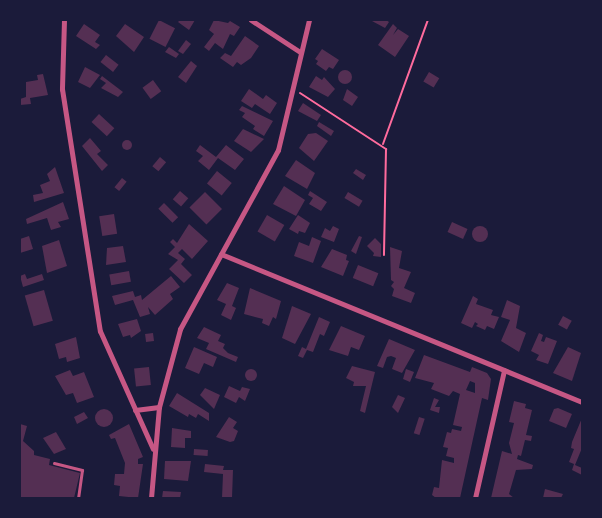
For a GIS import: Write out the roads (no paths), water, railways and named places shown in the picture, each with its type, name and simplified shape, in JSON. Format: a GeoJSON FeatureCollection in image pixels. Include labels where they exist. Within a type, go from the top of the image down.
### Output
{"type":"FeatureCollection","features":[{"type":"Feature","properties":{"kind":"street"},"geometry":{"type":"LineString","coordinates":[[64,20],[62,89],[100,330],[153,450]]}},
{"type":"Feature","properties":{"kind":"street"},"geometry":{"type":"LineString","coordinates":[[251,20],[300,52]]}},
{"type":"Feature","properties":{"kind":"street"},"geometry":{"type":"LineString","coordinates":[[151,498],[153,450],[159,407],[180,329],[278,150],[309,20]]}},
{"type":"Feature","properties":{"kind":"street"},"geometry":{"type":"LineString","coordinates":[[222,254],[582,402]]}},
{"type":"Feature","properties":{"kind":"street"},"geometry":{"type":"LineString","coordinates":[[476,498],[504,370]]}},
{"type":"Feature","properties":{"kind":"street"},"geometry":{"type":"LineString","coordinates":[[136,410],[159,407]]}},
{"type":"Feature","properties":{"kind":"lane"},"geometry":{"type":"LineString","coordinates":[[54,462],[82,470],[78,498]]}}]}
